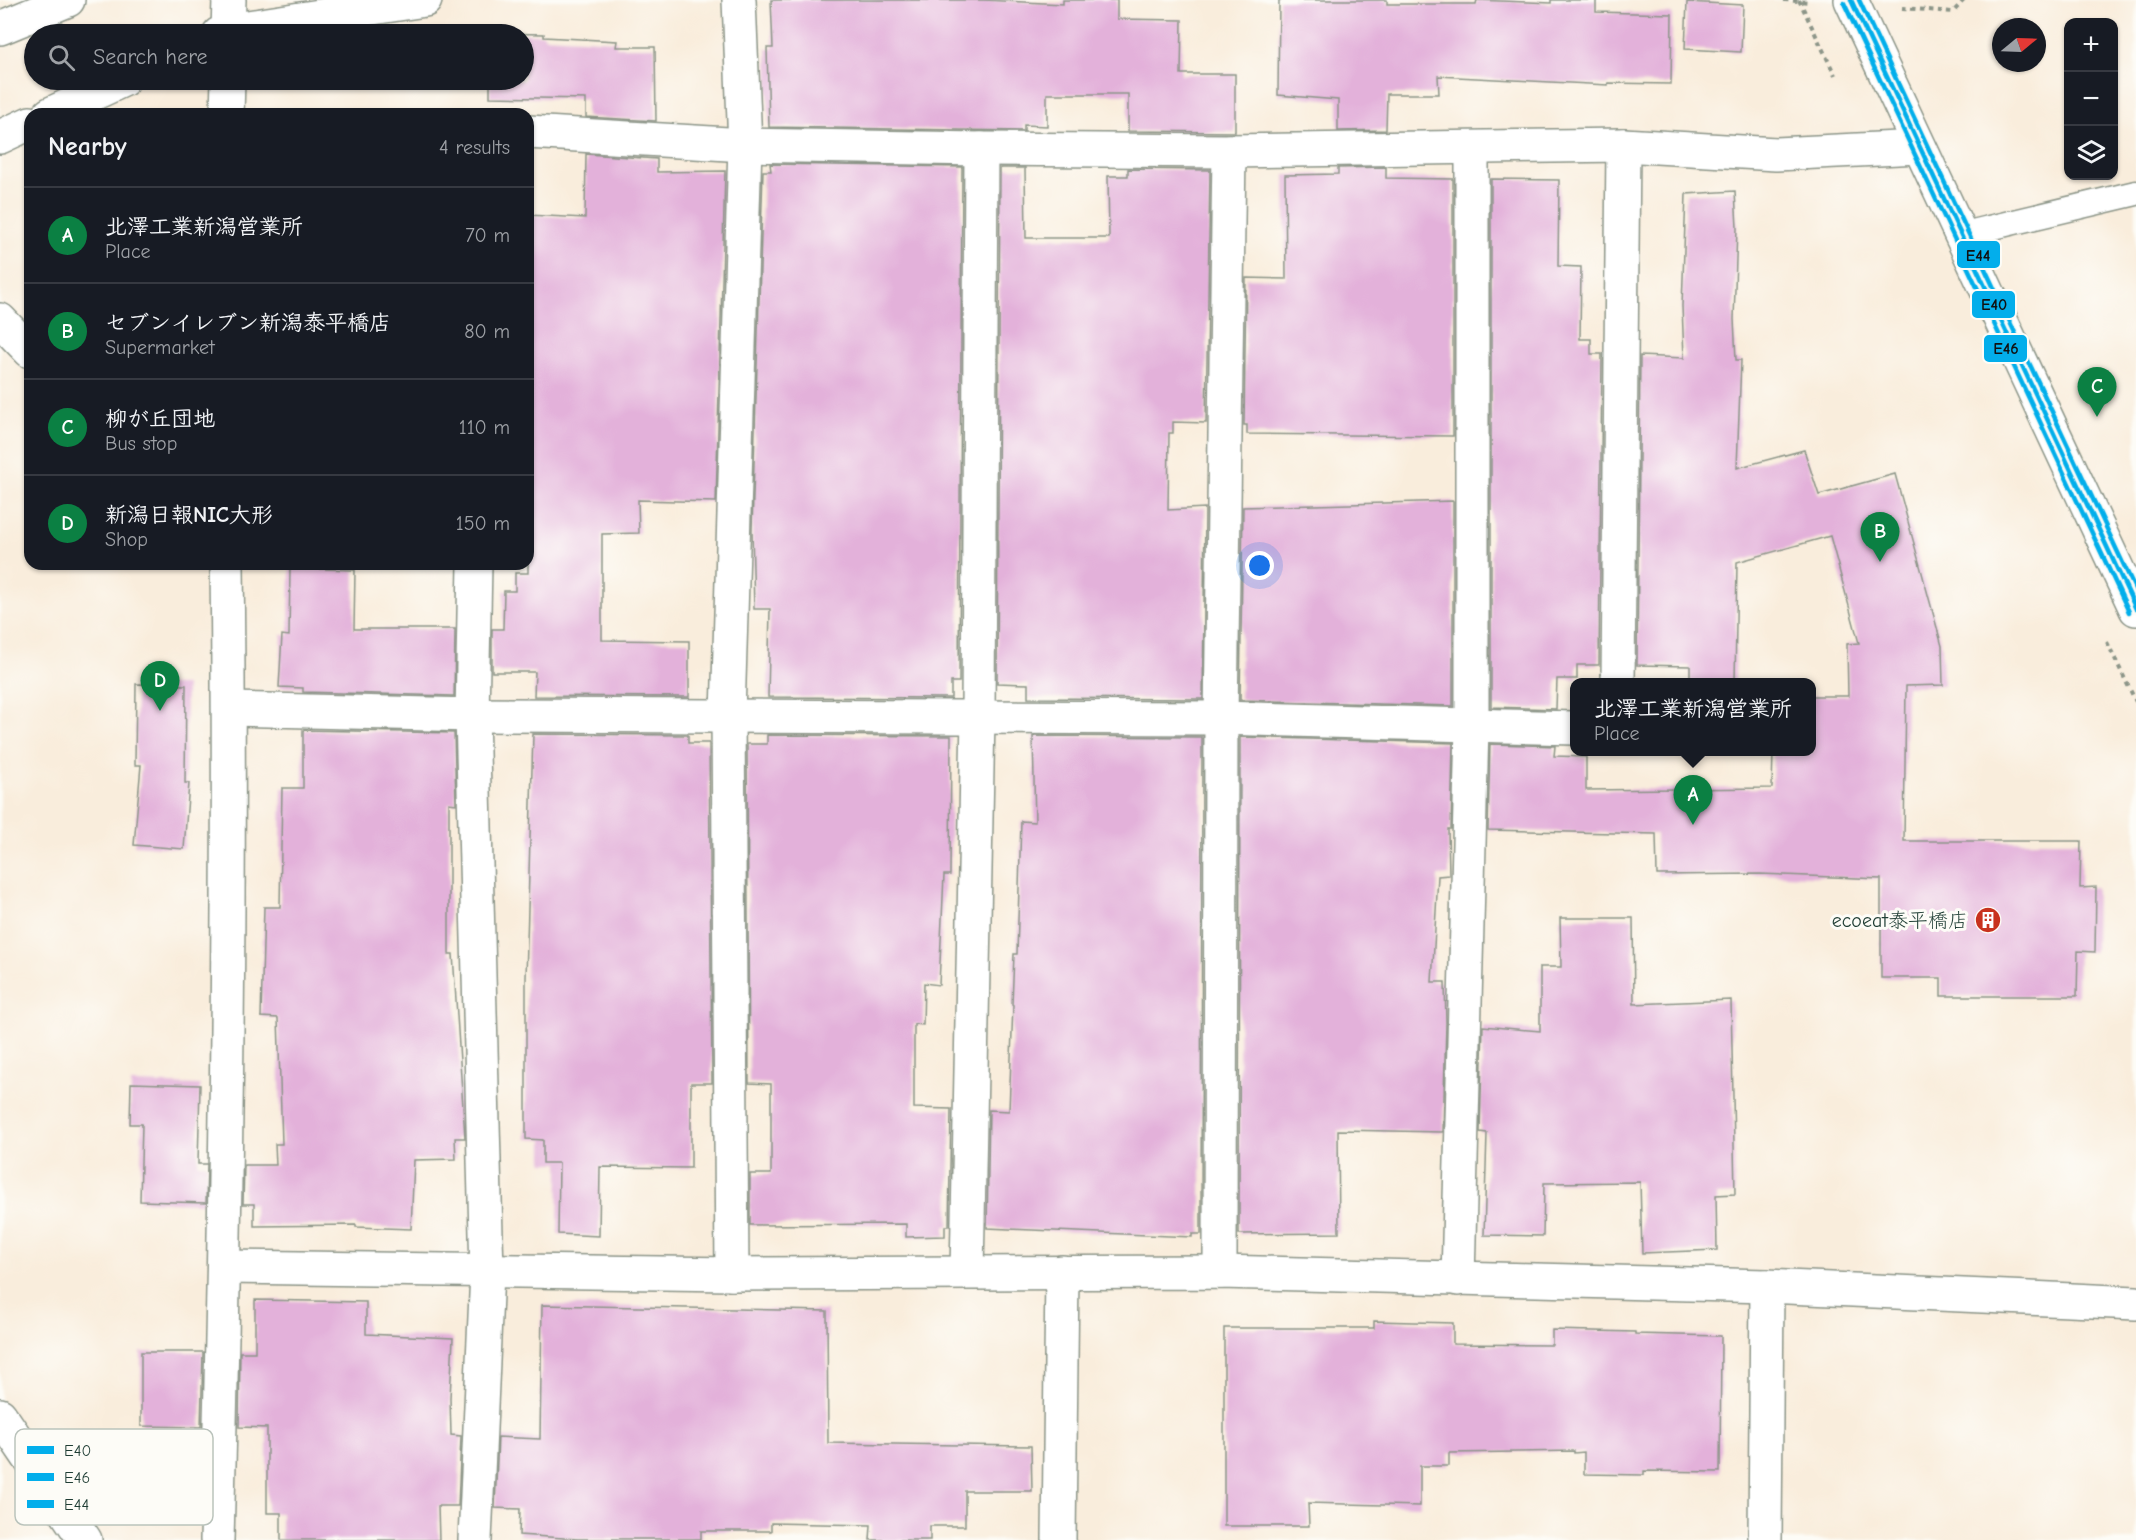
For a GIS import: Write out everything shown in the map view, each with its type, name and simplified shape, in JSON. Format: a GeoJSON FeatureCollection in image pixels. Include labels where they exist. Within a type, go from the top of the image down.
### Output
{"type":"FeatureCollection","features":[{"type":"Feature","properties":{"kind":"street"},"geometry":{"type":"LineString","coordinates":[[0,28],[68,0]]}},
{"type":"Feature","properties":{"kind":"street"},"geometry":{"type":"LineString","coordinates":[[234,24],[425,0]]}},
{"type":"Feature","properties":{"kind":"street"},"geometry":{"type":"LineString","coordinates":[[732,1274],[728,715],[745,145],[739,0]]}},
{"type":"Feature","properties":{"kind":"street"},"geometry":{"type":"LineString","coordinates":[[1851,0],[2136,609]]}},
{"type":"Feature","properties":{"kind":"street"},"geometry":{"type":"LineString","coordinates":[[63,108],[102,90]]}},
{"type":"Feature","properties":{"kind":"street"},"geometry":{"type":"LineString","coordinates":[[227,108],[228,90]]}},
{"type":"Feature","properties":{"kind":"street"},"geometry":{"type":"LineString","coordinates":[[0,137],[24,126]]}},
{"type":"Feature","properties":{"kind":"street"},"geometry":{"type":"LineString","coordinates":[[534,132],[745,145],[981,149],[1229,151],[1623,145],[1776,154],[1919,147]]}},
{"type":"Feature","properties":{"kind":"street"},"geometry":{"type":"LineString","coordinates":[[1618,678],[1623,145]]}},
{"type":"Feature","properties":{"kind":"street"},"geometry":{"type":"LineString","coordinates":[[1458,1279],[1472,726],[1472,148]]}},
{"type":"Feature","properties":{"kind":"street"},"geometry":{"type":"LineString","coordinates":[[968,1272],[978,717],[981,149]]}},
{"type":"Feature","properties":{"kind":"street"},"geometry":{"type":"LineString","coordinates":[[1220,1272],[1221,718],[1229,151]]}},
{"type":"Feature","properties":{"kind":"street"},"geometry":{"type":"LineString","coordinates":[[0,320],[24,345]]}},
{"type":"Feature","properties":{"kind":"street"},"geometry":{"type":"LineString","coordinates":[[217,1540],[224,1267],[229,709],[226,570]]}},
{"type":"Feature","properties":{"kind":"street"},"geometry":{"type":"LineString","coordinates":[[475,570],[472,715],[487,1272],[475,1540]]}},
{"type":"Feature","properties":{"kind":"street"},"geometry":{"type":"LineString","coordinates":[[229,709],[472,715],[1221,718],[1570,728]]}},
{"type":"Feature","properties":{"kind":"street"},"geometry":{"type":"LineString","coordinates":[[224,1267],[732,1274],[1220,1272],[1767,1286],[2136,1303]]}},
{"type":"Feature","properties":{"kind":"street"},"geometry":{"type":"LineString","coordinates":[[1059,1540],[1062,1272]]}},
{"type":"Feature","properties":{"kind":"street"},"geometry":{"type":"LineString","coordinates":[[1765,1540],[1767,1286]]}},
{"type":"Feature","properties":{"kind":"street"},"geometry":{"type":"LineString","coordinates":[[1,1417],[15,1438]]}},
{"type":"Feature","properties":{"kind":"street"},"geometry":{"type":"LineString","coordinates":[[75,1525],[85,1540]]}},
{"type":"Feature","properties":{"kind":"lane"},"geometry":{"type":"LineString","coordinates":[[1960,235],[2136,193]]}},
{"type":"Feature","properties":{"kind":"building"},"geometry":{"type":"Polygon","coordinates":[[[771,0],[984,0],[1063,4],[1063,0],[1117,0],[1117,19],[1182,20],[1181,74],[1235,74],[1235,132],[1128,131],[1128,94],[1047,94],[1047,126],[1024,125],[1024,131],[769,127],[767,48],[773,48],[771,0]]]}},
{"type":"Feature","properties":{"kind":"building"},"geometry":{"type":"Polygon","coordinates":[[[1279,0],[1387,0],[1387,4],[1476,4],[1477,0],[1551,3],[1551,0],[1596,0],[1596,12],[1672,14],[1671,84],[1608,83],[1608,85],[1438,76],[1439,94],[1387,94],[1386,130],[1338,131],[1338,100],[1278,95],[1279,0]]]}},
{"type":"Feature","properties":{"kind":"building"},"geometry":{"type":"Polygon","coordinates":[[[1687,2],[1743,5],[1741,52],[1685,49],[1687,2]]]}},
{"type":"Feature","properties":{"kind":"building"},"geometry":{"type":"Polygon","coordinates":[[[534,34],[544,34],[544,37],[617,41],[616,47],[655,47],[656,121],[586,117],[586,99],[490,97],[490,90],[534,90],[534,34]]]}},
{"type":"Feature","properties":{"kind":"building"},"geometry":{"type":"Polygon","coordinates":[[[586,154],[657,159],[657,172],[725,171],[716,502],[638,500],[639,533],[602,534],[602,640],[689,641],[689,697],[534,696],[535,672],[492,672],[492,629],[503,629],[504,591],[515,591],[515,573],[528,573],[528,570],[534,570],[534,215],[585,218],[586,154]]]}},
{"type":"Feature","properties":{"kind":"building"},"geometry":{"type":"Polygon","coordinates":[[[770,164],[962,167],[959,682],[951,682],[951,698],[768,697],[770,609],[754,609],[752,530],[763,171],[771,171],[770,164]]]}},
{"type":"Feature","properties":{"kind":"building"},"geometry":{"type":"Polygon","coordinates":[[[1386,167],[1386,178],[1453,179],[1453,436],[1247,434],[1247,425],[1244,425],[1246,278],[1286,279],[1285,175],[1338,174],[1338,168],[1386,167]]]}},
{"type":"Feature","properties":{"kind":"building"},"geometry":{"type":"Polygon","coordinates":[[[1000,168],[1025,168],[1026,238],[1109,238],[1108,176],[1128,176],[1128,169],[1210,170],[1206,423],[1173,422],[1173,433],[1169,433],[1168,510],[1205,508],[1203,699],[1028,698],[1028,684],[997,683],[1000,168]]]}},
{"type":"Feature","properties":{"kind":"building"},"geometry":{"type":"Polygon","coordinates":[[[1491,179],[1559,180],[1558,266],[1581,267],[1580,339],[1591,339],[1591,354],[1602,354],[1599,665],[1577,665],[1577,678],[1557,679],[1556,709],[1491,707],[1491,179]]]}},
{"type":"Feature","properties":{"kind":"building"},"geometry":{"type":"Polygon","coordinates":[[[1735,191],[1737,228],[1734,319],[1736,360],[1741,360],[1737,468],[1804,450],[1819,495],[1895,474],[1942,646],[1943,685],[1906,686],[1904,841],[2081,841],[2080,888],[2096,887],[2095,952],[2078,951],[2077,996],[1941,996],[1941,978],[1881,978],[1881,879],[1760,874],[1657,875],[1656,834],[1488,830],[1490,744],[1555,746],[1554,756],[1586,757],[1586,790],[1772,788],[1773,756],[1816,756],[1816,696],[1848,696],[1847,644],[1859,643],[1830,536],[1737,562],[1735,678],[1690,678],[1690,666],[1637,665],[1640,356],[1684,358],[1682,306],[1686,194],[1735,191]]]}},
{"type":"Feature","properties":{"kind":"building"},"geometry":{"type":"Polygon","coordinates":[[[1453,501],[1453,706],[1240,700],[1243,507],[1453,501]]]}},
{"type":"Feature","properties":{"kind":"building"},"geometry":{"type":"Polygon","coordinates":[[[290,570],[355,570],[354,629],[455,629],[454,696],[303,692],[303,688],[279,687],[282,635],[289,636],[290,570]]]}},
{"type":"Feature","properties":{"kind":"building"},"geometry":{"type":"Polygon","coordinates":[[[136,684],[186,685],[185,783],[189,783],[184,849],[134,845],[141,765],[135,765],[136,684]]]}},
{"type":"Feature","properties":{"kind":"building"},"geometry":{"type":"Polygon","coordinates":[[[303,730],[454,733],[456,804],[449,803],[449,954],[453,954],[465,1138],[455,1138],[456,1159],[414,1160],[411,1229],[356,1227],[356,1225],[254,1226],[254,1204],[243,1204],[244,1165],[276,1165],[275,1144],[282,1144],[278,1018],[261,1017],[264,907],[280,907],[282,788],[303,788],[303,730]]]}},
{"type":"Feature","properties":{"kind":"building"},"geometry":{"type":"Polygon","coordinates":[[[533,734],[688,735],[688,743],[709,743],[712,1083],[691,1083],[691,1168],[600,1167],[599,1236],[558,1234],[559,1163],[543,1163],[543,1140],[526,1139],[526,978],[533,734]]]}},
{"type":"Feature","properties":{"kind":"building"},"geometry":{"type":"Polygon","coordinates":[[[767,735],[951,736],[950,875],[944,875],[939,985],[924,983],[923,1025],[914,1024],[914,1108],[951,1109],[949,1226],[945,1226],[945,1236],[906,1237],[906,1224],[750,1225],[750,1174],[771,1174],[771,1084],[749,1083],[747,744],[767,744],[767,735]]]}},
{"type":"Feature","properties":{"kind":"building"},"geometry":{"type":"Polygon","coordinates":[[[1033,736],[1202,737],[1201,1234],[1192,1234],[1192,1237],[987,1228],[989,1110],[1009,1111],[1021,821],[1035,822],[1033,736]]]}},
{"type":"Feature","properties":{"kind":"building"},"geometry":{"type":"Polygon","coordinates":[[[1240,737],[1453,743],[1451,829],[1448,829],[1449,875],[1438,876],[1432,982],[1445,982],[1443,1132],[1338,1130],[1339,1233],[1239,1234],[1240,737]]]}},
{"type":"Feature","properties":{"kind":"building"},"geometry":{"type":"Polygon","coordinates":[[[1560,918],[1633,918],[1634,1004],[1731,1000],[1735,1194],[1716,1195],[1717,1250],[1642,1253],[1640,1182],[1544,1183],[1543,1236],[1484,1235],[1487,1133],[1480,1132],[1483,1026],[1540,1031],[1540,967],[1561,967],[1560,918]]]}},
{"type":"Feature","properties":{"kind":"building"},"geometry":{"type":"Polygon","coordinates":[[[131,1083],[200,1085],[198,1164],[207,1164],[206,1203],[140,1201],[142,1124],[130,1124],[131,1083]]]}},
{"type":"Feature","properties":{"kind":"building"},"geometry":{"type":"Polygon","coordinates":[[[255,1300],[366,1302],[366,1334],[453,1338],[451,1435],[461,1436],[458,1506],[438,1506],[439,1540],[281,1540],[281,1513],[267,1513],[267,1428],[239,1427],[240,1352],[255,1352],[255,1300]]]}},
{"type":"Feature","properties":{"kind":"building"},"geometry":{"type":"Polygon","coordinates":[[[542,1305],[827,1311],[828,1443],[1031,1446],[1032,1491],[965,1491],[965,1526],[930,1526],[930,1540],[870,1540],[871,1525],[771,1523],[771,1531],[701,1531],[701,1539],[578,1539],[519,1535],[520,1509],[495,1508],[498,1437],[540,1439],[542,1305]]]}},
{"type":"Feature","properties":{"kind":"building"},"geometry":{"type":"Polygon","coordinates":[[[1374,1321],[1453,1323],[1453,1344],[1552,1345],[1552,1330],[1721,1336],[1720,1472],[1644,1471],[1644,1475],[1584,1474],[1584,1452],[1449,1453],[1449,1466],[1420,1466],[1420,1506],[1308,1503],[1309,1526],[1224,1526],[1224,1328],[1374,1328],[1374,1321]]]}},
{"type":"Feature","properties":{"kind":"building"},"geometry":{"type":"Polygon","coordinates":[[[141,1352],[203,1352],[201,1427],[141,1426],[141,1352]]]}},
{"type":"Feature","properties":{"kind":"transit line","name":"E40"},"geometry":{"type":"LineString","coordinates":[[1851,0],[2136,609]]}},
{"type":"Feature","properties":{"kind":"transit line","name":"E44"},"geometry":{"type":"LineString","coordinates":[[1859,0],[2136,591]]}},
{"type":"Feature","properties":{"kind":"transit line","name":"E46"},"geometry":{"type":"LineString","coordinates":[[1844,3],[2129,612]]}},
{"type":"Feature","properties":{"kind":"place","name":"柳が丘団地"},"geometry":{"type":"Point","coordinates":[2097,417]}},
{"type":"Feature","properties":{"kind":"place","name":"セブンイレブン新潟泰平橋店"},"geometry":{"type":"Point","coordinates":[1880,562]}},
{"type":"Feature","properties":{"kind":"place","name":"新潟日報NIC大形"},"geometry":{"type":"Point","coordinates":[160,711]}},
{"type":"Feature","properties":{"kind":"place","name":"北澤工業新潟営業所"},"geometry":{"type":"Point","coordinates":[1693,825]}},
{"type":"Feature","properties":{"kind":"place","name":"ecoeat泰平橋店"},"geometry":{"type":"Point","coordinates":[1988,920]}}]}
